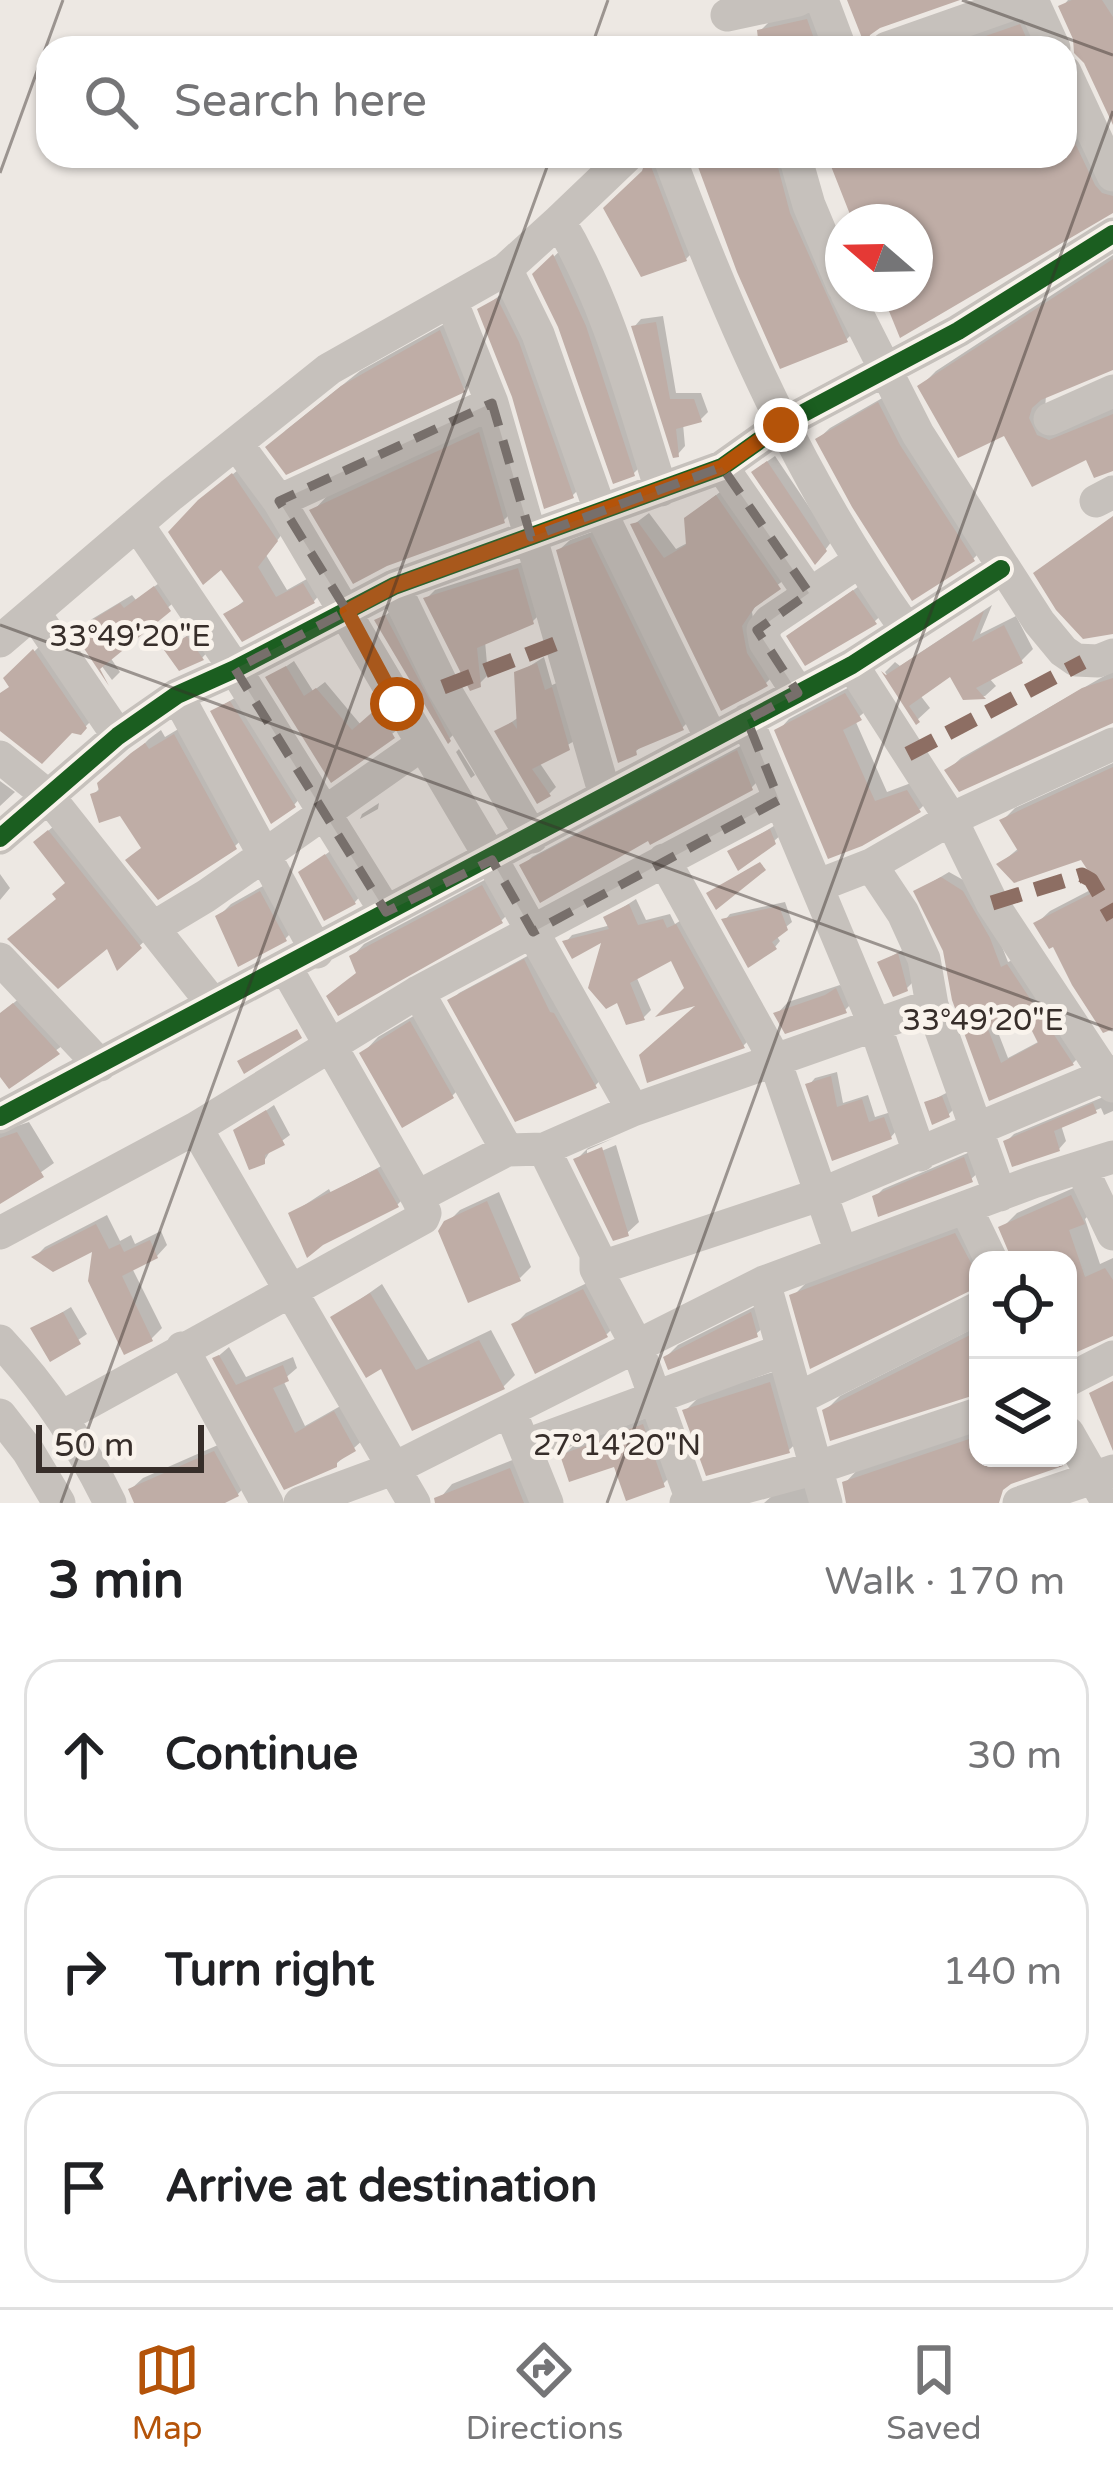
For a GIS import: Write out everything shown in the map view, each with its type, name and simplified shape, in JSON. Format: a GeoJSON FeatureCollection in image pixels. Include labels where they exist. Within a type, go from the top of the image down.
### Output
{"type":"FeatureCollection","features":[{"type":"Feature","properties":{"kind":"street"},"geometry":{"type":"LineString","coordinates":[[725,21],[797,0]]}},
{"type":"Feature","properties":{"kind":"street"},"geometry":{"type":"LineString","coordinates":[[823,0],[836,36]]}},
{"type":"Feature","properties":{"kind":"street"},"geometry":{"type":"LineString","coordinates":[[922,36],[1028,0],[1048,36]]}},
{"type":"Feature","properties":{"kind":"street"},"geometry":{"type":"LineString","coordinates":[[1077,98],[1113,175]]}},
{"type":"Feature","properties":{"kind":"street"},"geometry":{"type":"LineString","coordinates":[[0,641],[329,369],[506,269],[614,168]]}},
{"type":"Feature","properties":{"kind":"street"},"geometry":{"type":"LineString","coordinates":[[673,168],[701,244],[781,425],[858,562],[906,629]]}},
{"type":"Feature","properties":{"kind":"street"},"geometry":{"type":"LineString","coordinates":[[798,168],[825,245]]}},
{"type":"Feature","properties":{"kind":"street"},"geometry":{"type":"LineString","coordinates":[[559,221],[605,312],[661,490]]}},
{"type":"Feature","properties":{"kind":"street"},"geometry":{"type":"LineString","coordinates":[[0,838],[118,736],[177,695],[235,670],[394,586],[722,467],[781,425],[885,373],[1113,234]]}},
{"type":"Feature","properties":{"kind":"street"},"geometry":{"type":"LineString","coordinates":[[506,269],[538,334],[601,513],[711,738]]}},
{"type":"Feature","properties":{"kind":"street"},"geometry":{"type":"LineString","coordinates":[[452,302],[492,403],[605,795]]}},
{"type":"Feature","properties":{"kind":"street"},"geometry":{"type":"LineString","coordinates":[[856,312],[885,373],[1001,569],[1063,651],[1083,662],[1113,656]]}},
{"type":"Feature","properties":{"kind":"street"},"geometry":{"type":"LineString","coordinates":[[1050,419],[1113,391]]}},
{"type":"Feature","properties":{"kind":"street"},"geometry":{"type":"LineString","coordinates":[[279,501],[492,403]]}},
{"type":"Feature","properties":{"kind":"street"},"geometry":{"type":"LineString","coordinates":[[236,443],[279,501],[347,611],[633,1110]]}},
{"type":"Feature","properties":{"kind":"street"},"geometry":{"type":"LineString","coordinates":[[722,467],[809,593]]}},
{"type":"Feature","properties":{"kind":"street"},"geometry":{"type":"LineString","coordinates":[[137,524],[235,670],[386,912]]}},
{"type":"Feature","properties":{"kind":"street"},"geometry":{"type":"LineString","coordinates":[[799,693],[763,630],[858,562]]}},
{"type":"Feature","properties":{"kind":"street"},"geometry":{"type":"LineString","coordinates":[[0,1117],[852,665],[1001,569]]}},
{"type":"Feature","properties":{"kind":"street"},"geometry":{"type":"LineString","coordinates":[[394,586],[443,687],[532,837]]}},
{"type":"Feature","properties":{"kind":"street"},"geometry":{"type":"LineString","coordinates":[[35,614],[118,736]]}},
{"type":"Feature","properties":{"kind":"street"},"geometry":{"type":"LineString","coordinates":[[596,1269],[820,1195],[1110,1078],[992,903],[951,819],[852,665]]}},
{"type":"Feature","properties":{"kind":"street"},"geometry":{"type":"LineString","coordinates":[[177,695],[317,952]]}},
{"type":"Feature","properties":{"kind":"street"},"geometry":{"type":"LineString","coordinates":[[747,720],[876,1028],[920,1155]]}},
{"type":"Feature","properties":{"kind":"street"},"geometry":{"type":"LineString","coordinates":[[818,886],[871,865],[951,819],[1113,744]]}},
{"type":"Feature","properties":{"kind":"street"},"geometry":{"type":"LineString","coordinates":[[155,926],[421,745]]}},
{"type":"Feature","properties":{"kind":"street"},"geometry":{"type":"LineString","coordinates":[[0,757],[47,796],[213,1004]]}},
{"type":"Feature","properties":{"kind":"street"},"geometry":{"type":"LineString","coordinates":[[0,1233],[196,1128],[418,992],[779,800]]}},
{"type":"Feature","properties":{"kind":"street"},"geometry":{"type":"LineString","coordinates":[[664,860],[774,1058],[841,1252]]}},
{"type":"Feature","properties":{"kind":"street"},"geometry":{"type":"LineString","coordinates":[[871,865],[917,944],[932,1006],[1000,1196]]}},
{"type":"Feature","properties":{"kind":"street"},"geometry":{"type":"LineString","coordinates":[[0,959],[100,1064]]}},
{"type":"Feature","properties":{"kind":"street"},"geometry":{"type":"LineString","coordinates":[[62,1417],[182,1348],[421,1223],[425,1213],[417,1197],[286,968]]}},
{"type":"Feature","properties":{"kind":"street"},"geometry":{"type":"LineString","coordinates":[[418,992],[507,1150]]}},
{"type":"Feature","properties":{"kind":"street"},"geometry":{"type":"LineString","coordinates":[[417,1197],[507,1150],[544,1149],[774,1058],[932,1006]]}},
{"type":"Feature","properties":{"kind":"street"},"geometry":{"type":"LineString","coordinates":[[196,1128],[414,1503]]}},
{"type":"Feature","properties":{"kind":"street"},"geometry":{"type":"LineString","coordinates":[[544,1149],[596,1254],[596,1269],[636,1344],[690,1502],[816,1468],[969,1417]]}},
{"type":"Feature","properties":{"kind":"street"},"geometry":{"type":"LineString","coordinates":[[300,1503],[395,1468],[511,1413],[636,1344],[764,1282],[1097,1162],[1113,1234]]}},
{"type":"Feature","properties":{"kind":"street"},"geometry":{"type":"LineString","coordinates":[[966,1208],[987,1251]]}},
{"type":"Feature","properties":{"kind":"street"},"geometry":{"type":"LineString","coordinates":[[764,1282],[826,1503]]}},
{"type":"Feature","properties":{"kind":"street"},"geometry":{"type":"LineString","coordinates":[[797,1399],[969,1313]]}},
{"type":"Feature","properties":{"kind":"street"},"geometry":{"type":"LineString","coordinates":[[0,1342],[38,1381],[110,1503]]}},
{"type":"Feature","properties":{"kind":"street"},"geometry":{"type":"LineString","coordinates":[[182,1348],[267,1503]]}},
{"type":"Feature","properties":{"kind":"street"},"geometry":{"type":"LineString","coordinates":[[524,1446],[783,1350]]}},
{"type":"Feature","properties":{"kind":"street"},"geometry":{"type":"LineString","coordinates":[[1077,1376],[1113,1358]]}},
{"type":"Feature","properties":{"kind":"street"},"geometry":{"type":"LineString","coordinates":[[511,1413],[547,1503]]}},
{"type":"Feature","properties":{"kind":"street"},"geometry":{"type":"LineString","coordinates":[[0,1415],[59,1503]]}},
{"type":"Feature","properties":{"kind":"street"},"geometry":{"type":"LineString","coordinates":[[1019,1503],[1105,1485],[1077,1446]]}},
{"type":"Feature","properties":{"kind":"highlighted area"},"geometry":{"type":"Polygon","coordinates":[[[492,403],[531,537],[722,467],[809,593],[757,630],[798,693],[747,720],[779,800],[533,932],[492,860],[386,912],[235,669],[347,611],[279,501],[492,403]]]}},
{"type":"Feature","properties":{"kind":"building"},"geometry":{"type":"Polygon","coordinates":[[[847,0],[960,0],[880,28],[870,36],[861,36],[847,0]]]}},
{"type":"Feature","properties":{"kind":"building"},"geometry":{"type":"Polygon","coordinates":[[[1072,0],[1102,0],[1113,17],[1113,125],[1077,56],[1077,36],[1072,36],[1058,6],[1072,0]]]}},
{"type":"Feature","properties":{"kind":"building"},"geometry":{"type":"Polygon","coordinates":[[[807,19],[813,36],[758,36],[757,30],[807,19]]]}},
{"type":"Feature","properties":{"kind":"building"},"geometry":{"type":"Polygon","coordinates":[[[1020,24],[1026,36],[986,36],[1020,24]]]}},
{"type":"Feature","properties":{"kind":"building"},"geometry":{"type":"Polygon","coordinates":[[[1077,147],[1095,185],[1113,196],[1113,213],[900,338],[889,312],[933,312],[933,204],[846,204],[832,168],[1077,168],[1077,147]]]}},
{"type":"Feature","properties":{"kind":"building"},"geometry":{"type":"Polygon","coordinates":[[[652,168],[687,261],[641,277],[603,208],[642,171],[652,168]]]}},
{"type":"Feature","properties":{"kind":"building"},"geometry":{"type":"Polygon","coordinates":[[[698,168],[778,168],[790,213],[825,291],[825,312],[835,312],[848,342],[780,369],[698,168]]]}},
{"type":"Feature","properties":{"kind":"building"},"geometry":{"type":"Polygon","coordinates":[[[553,254],[586,326],[635,476],[613,484],[558,327],[532,274],[553,254]]]}},
{"type":"Feature","properties":{"kind":"building"},"geometry":{"type":"Polygon","coordinates":[[[1113,259],[1113,370],[1041,400],[1029,418],[1037,435],[1049,440],[1113,414],[1113,471],[1094,478],[1086,460],[1032,487],[1004,436],[958,458],[917,386],[1113,259]]]}},
{"type":"Feature","properties":{"kind":"building"},"geometry":{"type":"Polygon","coordinates":[[[497,298],[519,342],[574,498],[544,509],[512,397],[477,309],[497,298]]]}},
{"type":"Feature","properties":{"kind":"building"},"geometry":{"type":"Polygon","coordinates":[[[656,322],[670,399],[694,399],[702,422],[676,429],[679,457],[673,458],[631,326],[656,322]]]}},
{"type":"Feature","properties":{"kind":"building"},"geometry":{"type":"Polygon","coordinates":[[[440,330],[465,392],[286,475],[265,447],[341,386],[440,330]]]}},
{"type":"Feature","properties":{"kind":"building"},"geometry":{"type":"Polygon","coordinates":[[[878,402],[900,445],[975,561],[912,601],[815,439],[878,402]]]}},
{"type":"Feature","properties":{"kind":"building"},"geometry":{"type":"Polygon","coordinates":[[[479,432],[505,523],[387,566],[353,584],[309,510],[479,432]]]}},
{"type":"Feature","properties":{"kind":"building"},"geometry":{"type":"Polygon","coordinates":[[[767,461],[827,551],[815,565],[751,472],[767,461]]]}},
{"type":"Feature","properties":{"kind":"building"},"geometry":{"type":"Polygon","coordinates":[[[232,473],[278,541],[258,567],[276,597],[303,583],[315,603],[242,642],[223,614],[244,602],[221,570],[203,585],[168,532],[232,473]]]}},
{"type":"Feature","properties":{"kind":"building"},"geometry":{"type":"Polygon","coordinates":[[[716,495],[781,589],[754,608],[742,626],[747,653],[768,686],[721,711],[630,524],[638,522],[664,558],[686,545],[684,518],[716,495]]]}},
{"type":"Feature","properties":{"kind":"building"},"geometry":{"type":"Polygon","coordinates":[[[1113,516],[1113,634],[1083,639],[1056,610],[1033,573],[1113,516]]]}},
{"type":"Feature","properties":{"kind":"building"},"geometry":{"type":"Polygon","coordinates":[[[590,537],[684,730],[618,763],[556,550],[590,537]]]}},
{"type":"Feature","properties":{"kind":"building"},"geometry":{"type":"Polygon","coordinates":[[[518,568],[534,624],[477,648],[481,687],[470,691],[423,598],[518,568]]]}},
{"type":"Feature","properties":{"kind":"building"},"geometry":{"type":"Polygon","coordinates":[[[154,586],[171,611],[100,669],[109,686],[73,632],[120,603],[124,608],[154,586]]]}},
{"type":"Feature","properties":{"kind":"building"},"geometry":{"type":"Polygon","coordinates":[[[853,590],[877,624],[805,666],[786,636],[853,590]]]}},
{"type":"Feature","properties":{"kind":"building"},"geometry":{"type":"Polygon","coordinates":[[[984,611],[972,642],[1004,625],[1023,663],[976,688],[986,699],[963,700],[950,677],[909,706],[920,722],[916,725],[881,671],[886,675],[984,611]]]}},
{"type":"Feature","properties":{"kind":"building"},"geometry":{"type":"Polygon","coordinates":[[[385,615],[451,741],[448,744],[374,620],[385,615]]]}},
{"type":"Feature","properties":{"kind":"building"},"geometry":{"type":"Polygon","coordinates":[[[187,636],[204,660],[179,671],[164,650],[187,636]]]}},
{"type":"Feature","properties":{"kind":"building"},"geometry":{"type":"Polygon","coordinates":[[[33,649],[87,728],[81,735],[72,733],[42,764],[0,731],[0,693],[9,687],[3,678],[33,649]]]}},
{"type":"Feature","properties":{"kind":"building"},"geometry":{"type":"Polygon","coordinates":[[[537,663],[545,690],[552,687],[570,750],[532,769],[551,796],[537,804],[494,731],[512,722],[517,729],[514,672],[537,663]]]}},
{"type":"Feature","properties":{"kind":"building"},"geometry":{"type":"Polygon","coordinates":[[[286,666],[304,696],[316,688],[352,730],[377,708],[395,738],[331,783],[265,677],[286,666]]]}},
{"type":"Feature","properties":{"kind":"building"},"geometry":{"type":"Polygon","coordinates":[[[1113,678],[1113,723],[959,792],[944,770],[1082,688],[1113,678]]]}},
{"type":"Feature","properties":{"kind":"building"},"geometry":{"type":"Polygon","coordinates":[[[845,693],[862,720],[843,730],[875,801],[907,790],[921,812],[862,846],[828,859],[774,730],[845,693]]]}},
{"type":"Feature","properties":{"kind":"building"},"geometry":{"type":"Polygon","coordinates":[[[230,701],[296,807],[271,824],[210,711],[230,701]]]}},
{"type":"Feature","properties":{"kind":"building"},"geometry":{"type":"Polygon","coordinates":[[[174,734],[237,849],[158,900],[125,860],[141,848],[120,816],[99,823],[90,794],[99,791],[97,783],[145,743],[149,749],[174,734]]]}},
{"type":"Feature","properties":{"kind":"building"},"geometry":{"type":"Polygon","coordinates":[[[737,750],[753,790],[650,845],[648,841],[540,903],[519,865],[737,750]]]}},
{"type":"Feature","properties":{"kind":"building"},"geometry":{"type":"Polygon","coordinates":[[[1113,767],[1113,1029],[1103,1033],[1053,947],[1049,949],[1033,923],[1100,889],[1081,860],[1014,883],[996,864],[1018,851],[999,820],[1113,767]]]}},
{"type":"Feature","properties":{"kind":"building"},"geometry":{"type":"Polygon","coordinates":[[[770,829],[776,844],[738,871],[727,851],[770,829]]]}},
{"type":"Feature","properties":{"kind":"building"},"geometry":{"type":"Polygon","coordinates":[[[48,830],[142,948],[117,971],[107,949],[58,989],[7,939],[56,899],[52,894],[65,883],[33,842],[48,830]]]}},
{"type":"Feature","properties":{"kind":"building"},"geometry":{"type":"Polygon","coordinates":[[[325,854],[356,904],[324,921],[298,872],[325,854]]]}},
{"type":"Feature","properties":{"kind":"building"},"geometry":{"type":"Polygon","coordinates":[[[760,862],[766,870],[716,910],[706,893],[760,862]]]}},
{"type":"Feature","properties":{"kind":"building"},"geometry":{"type":"Polygon","coordinates":[[[941,877],[963,891],[1001,967],[1007,964],[1074,1065],[989,1101],[952,1000],[943,951],[913,891],[941,877]],[[1021,1009],[988,1029],[1001,1063],[1038,1043],[1021,1009]]]}},
{"type":"Feature","properties":{"kind":"building"},"geometry":{"type":"Polygon","coordinates":[[[482,885],[503,923],[338,1016],[326,996],[356,973],[349,956],[482,885]]]}},
{"type":"Feature","properties":{"kind":"building"},"geometry":{"type":"Polygon","coordinates":[[[260,891],[287,941],[238,967],[215,916],[260,891]]]}},
{"type":"Feature","properties":{"kind":"building"},"geometry":{"type":"Polygon","coordinates":[[[629,904],[638,925],[663,919],[667,928],[676,924],[745,1048],[647,1083],[639,1055],[695,1006],[655,1017],[684,988],[671,961],[630,983],[645,1020],[626,1025],[617,1003],[606,1009],[588,988],[601,943],[572,959],[562,941],[609,929],[603,917],[629,904]]]}},
{"type":"Feature","properties":{"kind":"building"},"geometry":{"type":"Polygon","coordinates":[[[779,906],[788,930],[772,942],[777,949],[748,968],[721,919],[779,906]]]}},
{"type":"Feature","properties":{"kind":"building"},"geometry":{"type":"Polygon","coordinates":[[[898,953],[908,991],[893,997],[877,962],[898,953]]]}},
{"type":"Feature","properties":{"kind":"building"},"geometry":{"type":"Polygon","coordinates":[[[524,959],[597,1088],[515,1122],[447,1000],[524,959]]]}},
{"type":"Feature","properties":{"kind":"building"},"geometry":{"type":"Polygon","coordinates":[[[836,988],[847,1013],[785,1034],[773,1013],[836,988]]]}},
{"type":"Feature","properties":{"kind":"building"},"geometry":{"type":"Polygon","coordinates":[[[13,1003],[60,1054],[9,1089],[0,1077],[0,1013],[13,1003]]]}},
{"type":"Feature","properties":{"kind":"building"},"geometry":{"type":"Polygon","coordinates":[[[410,1021],[454,1098],[402,1128],[359,1053],[410,1021]]]}},
{"type":"Feature","properties":{"kind":"building"},"geometry":{"type":"Polygon","coordinates":[[[297,1029],[302,1038],[244,1074],[237,1061],[297,1029]]]}},
{"type":"Feature","properties":{"kind":"building"},"geometry":{"type":"Polygon","coordinates":[[[831,1076],[837,1107],[862,1099],[869,1122],[884,1117],[892,1139],[832,1161],[805,1084],[831,1076]]]}},
{"type":"Feature","properties":{"kind":"building"},"geometry":{"type":"Polygon","coordinates":[[[942,1096],[950,1117],[932,1125],[924,1102],[942,1096]]]}},
{"type":"Feature","properties":{"kind":"building"},"geometry":{"type":"Polygon","coordinates":[[[1093,1103],[1097,1113],[1054,1131],[1060,1151],[1012,1167],[1003,1141],[1093,1103]]]}},
{"type":"Feature","properties":{"kind":"building"},"geometry":{"type":"Polygon","coordinates":[[[266,1110],[285,1145],[265,1155],[265,1164],[249,1170],[233,1130],[266,1110]]]}},
{"type":"Feature","properties":{"kind":"building"},"geometry":{"type":"Polygon","coordinates":[[[17,1132],[44,1177],[0,1204],[0,1138],[17,1132]]]}},
{"type":"Feature","properties":{"kind":"building"},"geometry":{"type":"Polygon","coordinates":[[[602,1147],[629,1236],[613,1241],[573,1159],[602,1147]]]}},
{"type":"Feature","properties":{"kind":"building"},"geometry":{"type":"Polygon","coordinates":[[[964,1157],[973,1182],[878,1217],[872,1196],[964,1157]]]}},
{"type":"Feature","properties":{"kind":"building"},"geometry":{"type":"Polygon","coordinates":[[[377,1169],[399,1207],[323,1245],[307,1258],[288,1213],[377,1169]]]}},
{"type":"Feature","properties":{"kind":"building"},"geometry":{"type":"Polygon","coordinates":[[[1071,1195],[1085,1224],[1069,1230],[1076,1251],[1008,1251],[998,1227],[1071,1195]]]}},
{"type":"Feature","properties":{"kind":"building"},"geometry":{"type":"Polygon","coordinates":[[[487,1201],[521,1281],[468,1303],[438,1231],[444,1221],[487,1201]]]}},
{"type":"Feature","properties":{"kind":"building"},"geometry":{"type":"Polygon","coordinates":[[[96,1224],[109,1249],[120,1244],[124,1252],[150,1240],[158,1258],[122,1276],[153,1341],[124,1355],[88,1281],[92,1252],[53,1272],[31,1257],[96,1224]]]}},
{"type":"Feature","properties":{"kind":"building"},"geometry":{"type":"Polygon","coordinates":[[[955,1233],[969,1259],[969,1291],[810,1369],[789,1295],[955,1233]]]}},
{"type":"Feature","properties":{"kind":"building"},"geometry":{"type":"Polygon","coordinates":[[[1077,1254],[1085,1277],[1105,1268],[1113,1280],[1113,1336],[1077,1352],[1077,1254]]]}},
{"type":"Feature","properties":{"kind":"building"},"geometry":{"type":"Polygon","coordinates":[[[583,1289],[608,1337],[535,1374],[511,1324],[583,1289]]]}},
{"type":"Feature","properties":{"kind":"building"},"geometry":{"type":"Polygon","coordinates":[[[370,1293],[416,1370],[479,1340],[505,1389],[412,1431],[381,1369],[366,1378],[330,1317],[370,1293]]]}},
{"type":"Feature","properties":{"kind":"building"},"geometry":{"type":"Polygon","coordinates":[[[63,1312],[81,1344],[50,1362],[30,1328],[63,1312]]]}},
{"type":"Feature","properties":{"kind":"building"},"geometry":{"type":"Polygon","coordinates":[[[751,1312],[758,1337],[668,1370],[663,1357],[751,1312]]]}},
{"type":"Feature","properties":{"kind":"building"},"geometry":{"type":"Polygon","coordinates":[[[969,1336],[969,1397],[830,1441],[822,1410],[969,1336]]]}},
{"type":"Feature","properties":{"kind":"building"},"geometry":{"type":"Polygon","coordinates":[[[219,1355],[236,1385],[283,1365],[289,1381],[273,1388],[295,1433],[334,1411],[356,1451],[337,1462],[337,1467],[284,1490],[212,1358],[219,1355]]]}},
{"type":"Feature","properties":{"kind":"building"},"geometry":{"type":"Polygon","coordinates":[[[1113,1381],[1113,1451],[1089,1393],[1113,1381]]]}},
{"type":"Feature","properties":{"kind":"building"},"geometry":{"type":"Polygon","coordinates":[[[770,1382],[790,1453],[706,1476],[682,1410],[770,1382]]]}},
{"type":"Feature","properties":{"kind":"building"},"geometry":{"type":"Polygon","coordinates":[[[643,1424],[665,1487],[626,1501],[614,1467],[569,1482],[560,1455],[643,1424]]]}},
{"type":"Feature","properties":{"kind":"building"},"geometry":{"type":"Polygon","coordinates":[[[969,1439],[969,1467],[1060,1467],[1011,1484],[999,1503],[846,1503],[842,1482],[969,1439]]]}},
{"type":"Feature","properties":{"kind":"building"},"geometry":{"type":"Polygon","coordinates":[[[214,1451],[239,1496],[225,1503],[134,1503],[128,1489],[214,1451]]]}},
{"type":"Feature","properties":{"kind":"building"},"geometry":{"type":"Polygon","coordinates":[[[510,1468],[524,1503],[435,1503],[434,1498],[510,1468]]]}},
{"type":"Feature","properties":{"kind":"marked path"},"geometry":{"type":"LineString","coordinates":[[443,687],[560,642]]}},
{"type":"Feature","properties":{"kind":"marked path"},"geometry":{"type":"LineString","coordinates":[[908,754],[1083,662]]}},
{"type":"Feature","properties":{"kind":"marked path"},"geometry":{"type":"LineString","coordinates":[[992,903],[1082,875],[1091,880],[1113,918]]}},
{"type":"Feature","properties":{"kind":"cycle path"},"geometry":{"type":"LineString","coordinates":[[0,838],[118,736],[177,695],[394,586],[722,467],[781,425],[958,331],[1113,234]]}},
{"type":"Feature","properties":{"kind":"cycle path"},"geometry":{"type":"LineString","coordinates":[[0,1117],[852,665],[1001,569]]}},
{"type":"Feature","properties":{"kind":"route"},"geometry":{"type":"LineString","coordinates":[[397,704],[347,611],[394,586],[722,467],[781,425]]}}]}
